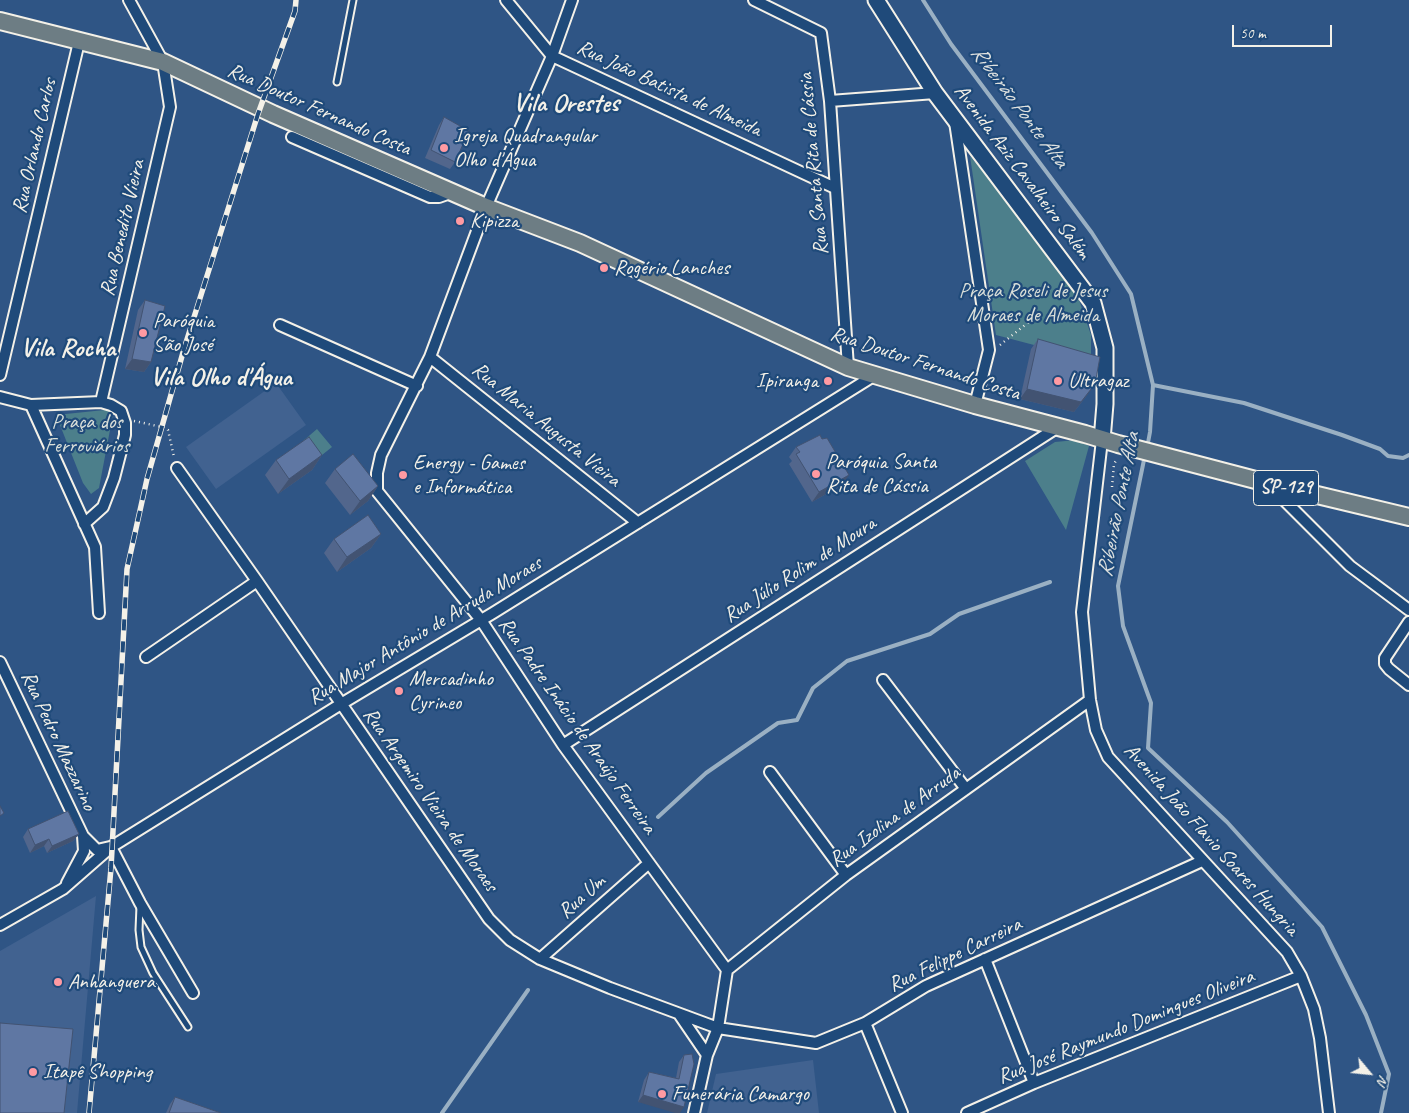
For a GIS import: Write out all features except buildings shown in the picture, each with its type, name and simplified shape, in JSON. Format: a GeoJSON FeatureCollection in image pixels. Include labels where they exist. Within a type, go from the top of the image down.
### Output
{"type":"FeatureCollection","features":[{"type":"Feature","properties":{"kind":"main road","name":"Avenida Aziz Cavalheiro Salém"},"geometry":{"type":"LineString","coordinates":[[876,0],[935,93],[1094,303],[1105,348],[1105,404],[1102,440]]}},
{"type":"Feature","properties":{"kind":"main road","name":"Rua Doutor Fernando Costa"},"geometry":{"type":"LineString","coordinates":[[0,21],[163,62],[275,115],[486,207],[580,243],[848,367],[975,405],[1267,483]]}},
{"type":"Feature","properties":{"kind":"main road","name":"SP-129"},"geometry":{"type":"LineString","coordinates":[[1267,483],[1409,517]]}},
{"type":"Feature","properties":{"kind":"street","name":"Rua Benedito Vieira"},"geometry":{"type":"LineString","coordinates":[[101,402],[170,107],[163,62],[129,0]]}},
{"type":"Feature","properties":{"kind":"street","name":"Rua João Batista de Almeida"},"geometry":{"type":"LineString","coordinates":[[506,0],[552,56],[835,188]]}},
{"type":"Feature","properties":{"kind":"street","name":"Rua Padre Inácio de Araújo Ferreira"},"geometry":{"type":"LineString","coordinates":[[572,0],[552,56],[486,207],[430,357],[381,455],[377,473],[377,491],[481,620],[563,745],[727,970]]}},
{"type":"Feature","properties":{"kind":"street","name":"Rua Santa Rita de Cássia"},"geometry":{"type":"LineString","coordinates":[[754,0],[821,33],[830,101],[848,367]]}},
{"type":"Feature","properties":{"kind":"street","name":"Rua Orlando Carlos"},"geometry":{"type":"LineString","coordinates":[[0,375],[79,42]]}},
{"type":"Feature","properties":{"kind":"street"},"geometry":{"type":"LineString","coordinates":[[830,101],[935,93]]}},
{"type":"Feature","properties":{"kind":"street"},"geometry":{"type":"LineString","coordinates":[[955,119],[989,350],[975,405]]}},
{"type":"Feature","properties":{"kind":"street"},"geometry":{"type":"LineString","coordinates":[[292,137],[430,197],[440,197],[453,192]]}},
{"type":"Feature","properties":{"kind":"street"},"geometry":{"type":"LineString","coordinates":[[280,325],[417,386]]}},
{"type":"Feature","properties":{"kind":"street","name":"Rua Maria Augusta Vieira"},"geometry":{"type":"LineString","coordinates":[[430,357],[638,523]]}},
{"type":"Feature","properties":{"kind":"street","name":"Rua Major Antônio de Arruda Moraes"},"geometry":{"type":"LineString","coordinates":[[0,925],[64,889],[111,847],[875,375]]}},
{"type":"Feature","properties":{"kind":"street"},"geometry":{"type":"LineString","coordinates":[[0,397],[31,405],[101,402],[121,411],[125,435],[114,478],[103,507],[84,524]]}},
{"type":"Feature","properties":{"kind":"street"},"geometry":{"type":"LineString","coordinates":[[31,405],[95,547],[99,613]]}},
{"type":"Feature","properties":{"kind":"street","name":"Rua Júlio Rolim de Moura"},"geometry":{"type":"LineString","coordinates":[[563,745],[1058,427]]}},
{"type":"Feature","properties":{"kind":"street","name":"Avenida João Flavio Soares Hungria"},"geometry":{"type":"LineString","coordinates":[[1102,440],[1082,612],[1090,700],[1096,730],[1108,757],[1287,952],[1301,976],[1314,1009],[1320,1038],[1328,1113]]}},
{"type":"Feature","properties":{"kind":"street","name":"Rua Argemiro Vieira de Moraes"},"geometry":{"type":"LineString","coordinates":[[177,468],[489,918],[510,940],[540,959],[718,1028]]}},
{"type":"Feature","properties":{"kind":"street"},"geometry":{"type":"LineString","coordinates":[[1267,483],[1350,566],[1409,610]]}},
{"type":"Feature","properties":{"kind":"street"},"geometry":{"type":"LineString","coordinates":[[146,657],[257,581]]}},
{"type":"Feature","properties":{"kind":"street"},"geometry":{"type":"LineString","coordinates":[[1409,622],[1385,658],[1385,664],[1409,685]]}},
{"type":"Feature","properties":{"kind":"street","name":"Rua Pedro Mazzarino"},"geometry":{"type":"LineString","coordinates":[[0,662],[83,836],[97,850],[111,847]]}},
{"type":"Feature","properties":{"kind":"street"},"geometry":{"type":"LineString","coordinates":[[883,680],[966,789]]}},
{"type":"Feature","properties":{"kind":"street","name":"Rua Izolina de Arruda"},"geometry":{"type":"LineString","coordinates":[[727,970],[846,875],[1090,700]]}},
{"type":"Feature","properties":{"kind":"street"},"geometry":{"type":"LineString","coordinates":[[770,772],[846,875]]}},
{"type":"Feature","properties":{"kind":"street","name":"Rua Pedro Mazzarino"},"geometry":{"type":"LineString","coordinates":[[64,889],[84,851],[83,836]]}},
{"type":"Feature","properties":{"kind":"street"},"geometry":{"type":"LineString","coordinates":[[111,847],[140,903],[193,993]]}},
{"type":"Feature","properties":{"kind":"street","name":"Rua Felippe Carreira"},"geometry":{"type":"LineString","coordinates":[[718,1028],[816,1042],[865,1024],[926,986],[1202,861]]}},
{"type":"Feature","properties":{"kind":"street","name":"Rua Um"},"geometry":{"type":"LineString","coordinates":[[540,959],[649,863]]}},
{"type":"Feature","properties":{"kind":"street"},"geometry":{"type":"LineString","coordinates":[[985,959],[1034,1083]]}},
{"type":"Feature","properties":{"kind":"street"},"geometry":{"type":"LineString","coordinates":[[694,1113],[707,1055],[718,1028],[727,970]]}},
{"type":"Feature","properties":{"kind":"street","name":"Rua José Raymundo Domingues Oliveira"},"geometry":{"type":"LineString","coordinates":[[967,1113],[988,1109],[1034,1083],[1301,976]]}},
{"type":"Feature","properties":{"kind":"street"},"geometry":{"type":"LineString","coordinates":[[679,1014],[707,1055]]}},
{"type":"Feature","properties":{"kind":"street"},"geometry":{"type":"LineString","coordinates":[[865,1024],[902,1113]]}},
{"type":"Feature","properties":{"kind":"lane"},"geometry":{"type":"LineString","coordinates":[[337,82],[353,0]]}},
{"type":"Feature","properties":{"kind":"lane"},"geometry":{"type":"LineString","coordinates":[[140,903],[139,930],[141,947],[153,973],[188,1027]]}},
{"type":"Feature","properties":{"kind":"path"},"geometry":{"type":"LineString","coordinates":[[988,354],[1030,321]]}},
{"type":"Feature","properties":{"kind":"path"},"geometry":{"type":"LineString","coordinates":[[123,418],[168,430],[177,468]]}},
{"type":"Feature","properties":{"kind":"shaded area"},"geometry":{"type":"Polygon","coordinates":[[[276,383],[306,425],[216,489],[186,447],[276,383]]]}},
{"type":"Feature","properties":{"kind":"shaded area"},"geometry":{"type":"Polygon","coordinates":[[[96,896],[77,1113],[0,1113],[0,951],[96,896]]]}},
{"type":"Feature","properties":{"kind":"shaded area"},"geometry":{"type":"Polygon","coordinates":[[[813,1060],[819,1113],[707,1113],[716,1074],[813,1060]]]}},
{"type":"Feature","properties":{"kind":"green space","name":"Praça Roseli de Jesus Moraes de Almeida"},"geometry":{"type":"Polygon","coordinates":[[[970,156],[1037,237],[1078,297],[1091,335],[1091,360],[996,335],[970,156]]]}},
{"type":"Feature","properties":{"kind":"green space","name":"Praça dos Ferroviários"},"geometry":{"type":"Polygon","coordinates":[[[114,409],[99,488],[91,494],[83,483],[56,415],[114,409]]]}},
{"type":"Feature","properties":{"kind":"green space"},"geometry":{"type":"Polygon","coordinates":[[[317,429],[332,447],[317,459],[303,441],[317,429]]]}},
{"type":"Feature","properties":{"kind":"green space"},"geometry":{"type":"Polygon","coordinates":[[[1076,440],[1089,446],[1066,530],[1025,461],[1055,442],[1076,440]]]}},
{"type":"Feature","properties":{"kind":"waterway","name":"Ribeirão Ponte Alta"},"geometry":{"type":"LineString","coordinates":[[923,0],[951,44],[1092,233],[1131,294],[1153,385],[1147,448]]}},
{"type":"Feature","properties":{"kind":"waterway"},"geometry":{"type":"LineString","coordinates":[[1153,385],[1244,403],[1342,435],[1380,449],[1388,456],[1403,458],[1409,455]]}},
{"type":"Feature","properties":{"kind":"waterway","name":"Ribeirão Ponte Alta"},"geometry":{"type":"LineString","coordinates":[[1145,455],[1118,586],[1123,626],[1151,703],[1148,748],[1227,822],[1322,927],[1366,1015],[1389,1074],[1381,1113]]}},
{"type":"Feature","properties":{"kind":"waterway"},"geometry":{"type":"LineString","coordinates":[[658,817],[706,773],[778,723],[797,720],[813,688],[847,661],[930,634],[959,614],[1050,582]]}},
{"type":"Feature","properties":{"kind":"waterway"},"geometry":{"type":"LineString","coordinates":[[442,1113],[528,990]]}},
{"type":"Feature","properties":{"kind":"railway"},"geometry":{"type":"LineString","coordinates":[[89,1113],[111,868],[127,569],[147,479],[184,349],[258,114],[295,11],[296,0]]}},
{"type":"Feature","properties":{"kind":"place","name":"Igreja Quadrangular Olho d'Água"},"geometry":{"type":"Point","coordinates":[444,148]}},
{"type":"Feature","properties":{"kind":"place","name":"Kipizza"},"geometry":{"type":"Point","coordinates":[460,221]}},
{"type":"Feature","properties":{"kind":"place","name":"Rogério Lanches"},"geometry":{"type":"Point","coordinates":[604,268]}},
{"type":"Feature","properties":{"kind":"place","name":"Paróquia São José"},"geometry":{"type":"Point","coordinates":[143,333]}},
{"type":"Feature","properties":{"kind":"place","name":"Ipiranga"},"geometry":{"type":"Point","coordinates":[828,381]}},
{"type":"Feature","properties":{"kind":"place","name":"Ultragaz"},"geometry":{"type":"Point","coordinates":[1058,381]}},
{"type":"Feature","properties":{"kind":"place","name":"Paróquia Santa Rita de Cássia"},"geometry":{"type":"Point","coordinates":[816,474]}},
{"type":"Feature","properties":{"kind":"place","name":"Energy - Games e Informática"},"geometry":{"type":"Point","coordinates":[403,475]}},
{"type":"Feature","properties":{"kind":"place","name":"Mercadinho Cyrineo"},"geometry":{"type":"Point","coordinates":[399,691]}},
{"type":"Feature","properties":{"kind":"place","name":"Anhanguera"},"geometry":{"type":"Point","coordinates":[58,982]}},
{"type":"Feature","properties":{"kind":"place","name":"Itapê Shopping"},"geometry":{"type":"Point","coordinates":[33,1072]}},
{"type":"Feature","properties":{"kind":"place","name":"Funerária Camargo"},"geometry":{"type":"Point","coordinates":[662,1094]}},
{"type":"Feature","properties":{"kind":"district","name":"Vila Orestes"},"geometry":{"type":"Point","coordinates":[566,104]}},
{"type":"Feature","properties":{"kind":"district","name":"Vila Rocha"},"geometry":{"type":"Point","coordinates":[68,349]}},
{"type":"Feature","properties":{"kind":"district","name":"Vila Olho d'Água"},"geometry":{"type":"Point","coordinates":[221,378]}}]}
